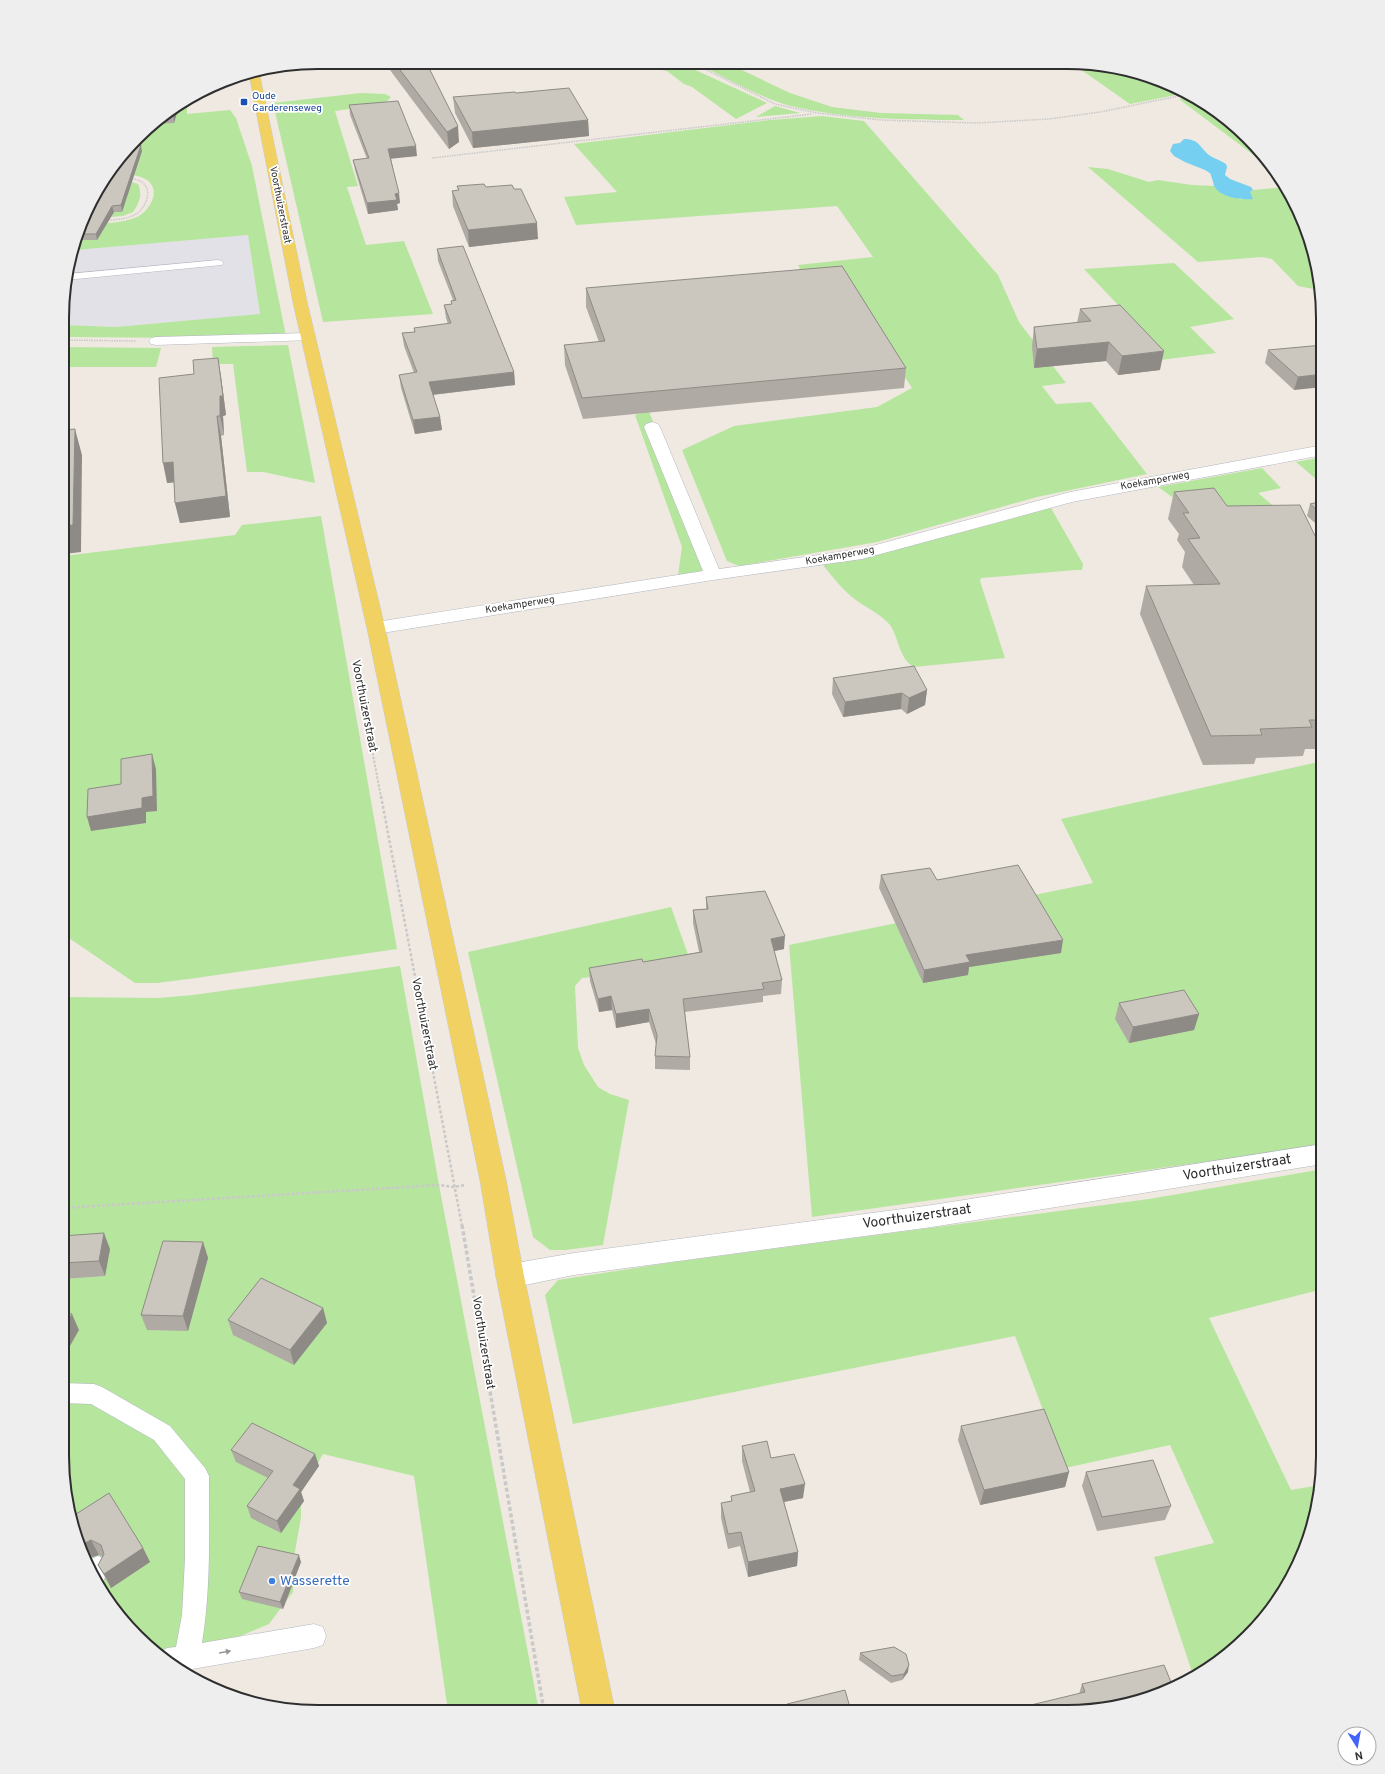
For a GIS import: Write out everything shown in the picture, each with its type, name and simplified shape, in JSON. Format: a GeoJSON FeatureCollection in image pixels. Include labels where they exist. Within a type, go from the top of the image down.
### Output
{"type":"FeatureCollection","features":[{"type":"Feature","properties":{"kind":"main road","name":"Voorthuizerstraat"},"geometry":{"type":"LineString","coordinates":[[255,77],[308,337],[376,628],[494,1180],[510,1276],[598,1705]]}},
{"type":"Feature","properties":{"kind":"street"},"geometry":{"type":"LineString","coordinates":[[156,341],[308,337]]}},
{"type":"Feature","properties":{"kind":"street"},"geometry":{"type":"LineString","coordinates":[[652,427],[713,575]]}},
{"type":"Feature","properties":{"kind":"street","name":"Koekamperweg"},"geometry":{"type":"LineString","coordinates":[[376,628],[713,575],[862,554],[1070,497],[1316,451]]}},
{"type":"Feature","properties":{"kind":"street","name":"Voorthuizerstraat"},"geometry":{"type":"LineString","coordinates":[[510,1276],[574,1264],[932,1216],[1316,1155]]}},
{"type":"Feature","properties":{"kind":"lane"},"geometry":{"type":"LineString","coordinates":[[73,277],[218,264]]}},
{"type":"Feature","properties":{"kind":"lane"},"geometry":{"type":"LineString","coordinates":[[69,1393],[94,1394],[162,1433],[197,1476],[197,1559],[194,1615],[177,1660]]}},
{"type":"Feature","properties":{"kind":"lane"},"geometry":{"type":"LineString","coordinates":[[177,1660],[314,1636]]}},
{"type":"Feature","properties":{"kind":"path"},"geometry":{"type":"LineString","coordinates":[[705,69],[774,104],[817,113],[881,120],[925,122],[1013,122],[1100,112],[1179,96]]}},
{"type":"Feature","properties":{"kind":"path"},"geometry":{"type":"LineString","coordinates":[[432,158],[817,113]]}},
{"type":"Feature","properties":{"kind":"path"},"geometry":{"type":"LineString","coordinates":[[99,221],[127,218],[137,214],[143,208],[148,197],[146,189],[142,182],[127,178]]}},
{"type":"Feature","properties":{"kind":"path"},"geometry":{"type":"LineString","coordinates":[[69,340],[156,341]]}},
{"type":"Feature","properties":{"kind":"path","name":"Voorthuizerstraat"},"geometry":{"type":"LineString","coordinates":[[359,680],[473,1283],[543,1705]]}},
{"type":"Feature","properties":{"kind":"path"},"geometry":{"type":"LineString","coordinates":[[69,1208],[431,1185],[454,1187],[494,1180]]}},
{"type":"Feature","properties":{"kind":"shaded area"},"geometry":{"type":"Polygon","coordinates":[[[248,235],[260,314],[116,327],[69,325],[71,286],[78,250],[248,235]]]}},
{"type":"Feature","properties":{"kind":"green space"},"geometry":{"type":"Polygon","coordinates":[[[654,69],[693,69],[767,103],[736,119],[667,71],[654,69]]]}},
{"type":"Feature","properties":{"kind":"green space"},"geometry":{"type":"Polygon","coordinates":[[[708,69],[740,69],[790,93],[832,107],[881,113],[958,115],[964,120],[877,118],[833,114],[791,106],[767,98],[708,69]]]}},
{"type":"Feature","properties":{"kind":"green space"},"geometry":{"type":"Polygon","coordinates":[[[1081,70],[1099,71],[1131,77],[1177,95],[1130,104],[1081,70]]]}},
{"type":"Feature","properties":{"kind":"green space"},"geometry":{"type":"Polygon","coordinates":[[[361,93],[385,94],[391,97],[384,104],[335,111],[358,186],[347,187],[366,245],[404,241],[433,314],[323,322],[273,103],[361,93]]]}},
{"type":"Feature","properties":{"kind":"green space"},"geometry":{"type":"Polygon","coordinates":[[[1183,98],[1205,111],[1231,131],[1256,157],[1179,99],[1183,98]]]}},
{"type":"Feature","properties":{"kind":"green space"},"geometry":{"type":"Polygon","coordinates":[[[187,106],[187,114],[230,110],[236,118],[252,166],[286,336],[203,338],[69,337],[69,325],[116,327],[260,314],[248,235],[78,250],[88,224],[125,221],[137,217],[149,206],[154,195],[151,185],[144,178],[116,173],[142,142],[154,131],[187,106]]]}},
{"type":"Feature","properties":{"kind":"green space"},"geometry":{"type":"Polygon","coordinates":[[[775,106],[800,113],[756,117],[775,106]]]}},
{"type":"Feature","properties":{"kind":"green space"},"geometry":{"type":"Polygon","coordinates":[[[822,116],[864,121],[998,275],[1019,322],[1066,383],[1042,386],[1056,404],[1091,402],[1147,474],[1037,497],[877,542],[739,566],[727,561],[682,450],[734,426],[877,407],[912,388],[845,286],[810,288],[798,265],[873,257],[837,206],[576,225],[564,197],[617,192],[574,144],[770,120],[822,116]]]}},
{"type":"Feature","properties":{"kind":"green space"},"geometry":{"type":"Polygon","coordinates":[[[1088,167],[1108,169],[1149,182],[1158,180],[1192,185],[1214,186],[1224,194],[1241,199],[1253,190],[1279,188],[1290,208],[1303,238],[1308,254],[1314,289],[1298,286],[1272,259],[1262,257],[1198,262],[1088,167]]]}},
{"type":"Feature","properties":{"kind":"green space"},"geometry":{"type":"Polygon","coordinates":[[[129,181],[138,184],[140,192],[139,202],[133,212],[123,216],[90,219],[93,213],[129,181]]]}},
{"type":"Feature","properties":{"kind":"green space"},"geometry":{"type":"Polygon","coordinates":[[[1174,263],[1234,319],[1190,327],[1216,353],[1160,360],[1136,324],[1084,269],[1174,263]]]}},
{"type":"Feature","properties":{"kind":"green space"},"geometry":{"type":"Polygon","coordinates":[[[288,345],[315,483],[263,472],[247,472],[233,364],[213,364],[212,347],[288,345]]]}},
{"type":"Feature","properties":{"kind":"green space"},"geometry":{"type":"Polygon","coordinates":[[[69,347],[161,348],[156,367],[69,367],[69,347]]]}},
{"type":"Feature","properties":{"kind":"green space"},"geometry":{"type":"Polygon","coordinates":[[[649,411],[708,571],[678,575],[682,547],[635,415],[649,411]]]}},
{"type":"Feature","properties":{"kind":"green space"},"geometry":{"type":"Polygon","coordinates":[[[1316,458],[1316,479],[1296,462],[1316,458]]]}},
{"type":"Feature","properties":{"kind":"green space"},"geometry":{"type":"Polygon","coordinates":[[[1262,468],[1281,488],[1258,493],[1307,534],[1175,499],[1158,487],[1262,468]]]}},
{"type":"Feature","properties":{"kind":"green space"},"geometry":{"type":"Polygon","coordinates":[[[1051,508],[1083,564],[1082,570],[981,578],[980,581],[1005,658],[914,667],[902,654],[890,625],[882,617],[857,601],[848,593],[823,565],[909,546],[1051,508]]]}},
{"type":"Feature","properties":{"kind":"green space"},"geometry":{"type":"Polygon","coordinates":[[[321,516],[397,949],[196,978],[157,983],[135,983],[69,938],[69,555],[235,535],[242,525],[321,516]]]}},
{"type":"Feature","properties":{"kind":"green space"},"geometry":{"type":"Polygon","coordinates":[[[1316,763],[1316,1145],[812,1217],[789,945],[1093,883],[1061,819],[1316,763]]]}},
{"type":"Feature","properties":{"kind":"green space"},"geometry":{"type":"Polygon","coordinates":[[[671,907],[690,960],[622,973],[582,978],[575,986],[578,1048],[584,1065],[598,1087],[610,1094],[629,1100],[603,1245],[566,1250],[550,1250],[533,1237],[468,952],[671,907]]]}},
{"type":"Feature","properties":{"kind":"green space"},"geometry":{"type":"Polygon","coordinates":[[[400,966],[439,1185],[538,1705],[447,1705],[414,1476],[323,1454],[301,1493],[301,1517],[293,1563],[293,1592],[269,1624],[187,1658],[176,1660],[142,1632],[111,1594],[95,1566],[77,1520],[71,1488],[69,1456],[69,997],[158,998],[193,995],[400,966]]]}},
{"type":"Feature","properties":{"kind":"green space"},"geometry":{"type":"Polygon","coordinates":[[[1316,1170],[1316,1291],[1209,1318],[1291,1490],[1314,1486],[1308,1520],[1297,1551],[1283,1580],[1274,1594],[1243,1632],[1231,1643],[1192,1671],[1154,1557],[1214,1543],[1170,1445],[1065,1468],[1015,1336],[573,1424],[545,1295],[558,1280],[674,1262],[1149,1199],[1316,1170]]]}},
{"type":"Feature","properties":{"kind":"water"},"geometry":{"type":"Polygon","coordinates":[[[1184,139],[1194,141],[1212,157],[1226,164],[1227,167],[1225,175],[1230,179],[1251,187],[1253,190],[1250,192],[1253,199],[1227,196],[1217,190],[1214,186],[1210,173],[1174,156],[1170,151],[1173,144],[1180,143],[1184,139]]]}},
{"type":"Feature","properties":{"kind":"building"},"geometry":{"type":"Polygon","coordinates":[[[399,69],[430,69],[458,126],[447,132],[399,69]]]}},
{"type":"Feature","properties":{"kind":"building"},"geometry":{"type":"Polygon","coordinates":[[[569,88],[588,120],[472,132],[453,97],[516,93],[569,88]]]}},
{"type":"Feature","properties":{"kind":"building"},"geometry":{"type":"Polygon","coordinates":[[[398,101],[416,146],[388,149],[399,193],[395,194],[397,200],[367,203],[353,160],[369,158],[349,105],[398,101]]]}},
{"type":"Feature","properties":{"kind":"building"},"geometry":{"type":"Polygon","coordinates":[[[141,145],[121,205],[112,206],[96,234],[84,234],[102,194],[111,180],[137,147],[141,145]]]}},
{"type":"Feature","properties":{"kind":"building"},"geometry":{"type":"Polygon","coordinates":[[[484,184],[486,187],[512,185],[514,189],[521,189],[537,223],[468,230],[452,191],[459,190],[457,186],[484,184]]]}},
{"type":"Feature","properties":{"kind":"building"},"geometry":{"type":"Polygon","coordinates":[[[463,246],[514,372],[429,382],[440,417],[413,420],[399,375],[417,372],[402,333],[415,332],[414,328],[451,323],[444,305],[452,304],[451,301],[456,300],[437,249],[463,246]]]}},
{"type":"Feature","properties":{"kind":"building"},"geometry":{"type":"Polygon","coordinates":[[[842,266],[906,368],[582,398],[564,345],[605,341],[586,288],[842,266]]]}},
{"type":"Feature","properties":{"kind":"building"},"geometry":{"type":"Polygon","coordinates":[[[1120,305],[1164,351],[1122,356],[1109,342],[1037,349],[1034,327],[1091,321],[1080,309],[1120,305]]]}},
{"type":"Feature","properties":{"kind":"building"},"geometry":{"type":"Polygon","coordinates":[[[1316,346],[1316,375],[1298,377],[1268,350],[1316,346]]]}},
{"type":"Feature","properties":{"kind":"building"},"geometry":{"type":"Polygon","coordinates":[[[218,358],[223,396],[220,396],[220,416],[217,416],[226,496],[175,503],[173,462],[163,463],[159,378],[194,374],[193,360],[218,358]]]}},
{"type":"Feature","properties":{"kind":"building"},"geometry":{"type":"Polygon","coordinates":[[[75,429],[73,525],[69,525],[69,430],[75,429]]]}},
{"type":"Feature","properties":{"kind":"building"},"geometry":{"type":"Polygon","coordinates":[[[1214,488],[1227,506],[1300,505],[1316,538],[1316,720],[1309,720],[1312,727],[1260,729],[1262,735],[1211,736],[1146,586],[1220,584],[1188,539],[1200,538],[1183,513],[1189,513],[1174,492],[1214,488]]]}},
{"type":"Feature","properties":{"kind":"building"},"geometry":{"type":"Polygon","coordinates":[[[1316,503],[1316,509],[1310,504],[1316,503]]]}},
{"type":"Feature","properties":{"kind":"building"},"geometry":{"type":"Polygon","coordinates":[[[914,666],[927,690],[909,698],[902,693],[845,702],[833,678],[914,666]]]}},
{"type":"Feature","properties":{"kind":"building"},"geometry":{"type":"Polygon","coordinates":[[[152,754],[153,796],[142,798],[142,808],[87,817],[88,789],[121,784],[121,759],[152,754]]]}},
{"type":"Feature","properties":{"kind":"building"},"geometry":{"type":"Polygon","coordinates":[[[1018,865],[1063,940],[966,955],[970,962],[924,970],[881,875],[930,868],[937,880],[1018,865]]]}},
{"type":"Feature","properties":{"kind":"building"},"geometry":{"type":"Polygon","coordinates":[[[765,891],[785,936],[771,939],[782,980],[762,983],[764,989],[683,999],[690,1057],[655,1056],[657,1035],[649,1009],[616,1014],[611,996],[598,999],[589,968],[642,959],[643,962],[702,952],[693,910],[708,909],[706,897],[765,891]]]}},
{"type":"Feature","properties":{"kind":"building"},"geometry":{"type":"Polygon","coordinates":[[[1184,990],[1199,1014],[1133,1027],[1119,1003],[1184,990]]]}},
{"type":"Feature","properties":{"kind":"building"},"geometry":{"type":"Polygon","coordinates":[[[104,1233],[99,1261],[69,1263],[69,1236],[104,1233]]]}},
{"type":"Feature","properties":{"kind":"building"},"geometry":{"type":"Polygon","coordinates":[[[163,1241],[203,1242],[183,1316],[141,1315],[163,1241]]]}},
{"type":"Feature","properties":{"kind":"building"},"geometry":{"type":"Polygon","coordinates":[[[261,1278],[323,1308],[290,1350],[228,1320],[261,1278]]]}},
{"type":"Feature","properties":{"kind":"building"},"geometry":{"type":"Polygon","coordinates":[[[1044,1409],[1069,1472],[984,1490],[961,1426],[1044,1409]]]}},
{"type":"Feature","properties":{"kind":"building"},"geometry":{"type":"Polygon","coordinates":[[[252,1423],[315,1454],[293,1485],[300,1489],[277,1521],[247,1506],[273,1471],[231,1450],[252,1423]]]}},
{"type":"Feature","properties":{"kind":"building"},"geometry":{"type":"Polygon","coordinates":[[[767,1441],[771,1458],[794,1454],[805,1484],[780,1489],[798,1552],[748,1562],[741,1532],[728,1534],[721,1503],[732,1501],[731,1496],[755,1491],[742,1446],[767,1441]]]}},
{"type":"Feature","properties":{"kind":"building"},"geometry":{"type":"Polygon","coordinates":[[[1153,1460],[1171,1506],[1102,1517],[1086,1472],[1153,1460]]]}},
{"type":"Feature","properties":{"kind":"building"},"geometry":{"type":"Polygon","coordinates":[[[109,1493],[143,1548],[104,1574],[98,1565],[104,1554],[101,1545],[91,1540],[85,1543],[76,1514],[109,1493]]]}},
{"type":"Feature","properties":{"kind":"building"},"geometry":{"type":"Polygon","coordinates":[[[258,1546],[299,1555],[280,1602],[239,1592],[258,1546]]]}},
{"type":"Feature","properties":{"kind":"building"},"geometry":{"type":"Polygon","coordinates":[[[894,1647],[906,1654],[909,1665],[904,1674],[892,1676],[860,1653],[894,1647]]]}},
{"type":"Feature","properties":{"kind":"building"},"geometry":{"type":"Polygon","coordinates":[[[1164,1665],[1171,1682],[1131,1697],[1099,1703],[1031,1705],[1085,1692],[1082,1684],[1164,1665]]]}},
{"type":"Feature","properties":{"kind":"building"},"geometry":{"type":"Polygon","coordinates":[[[845,1690],[849,1705],[787,1705],[845,1690]]]}},
{"type":"Feature","properties":{"kind":"place","name":"Oude Garderenseweg"},"geometry":{"type":"Point","coordinates":[244,102]}},
{"type":"Feature","properties":{"kind":"place","name":"Wasserette"},"geometry":{"type":"Point","coordinates":[272,1581]}}]}
